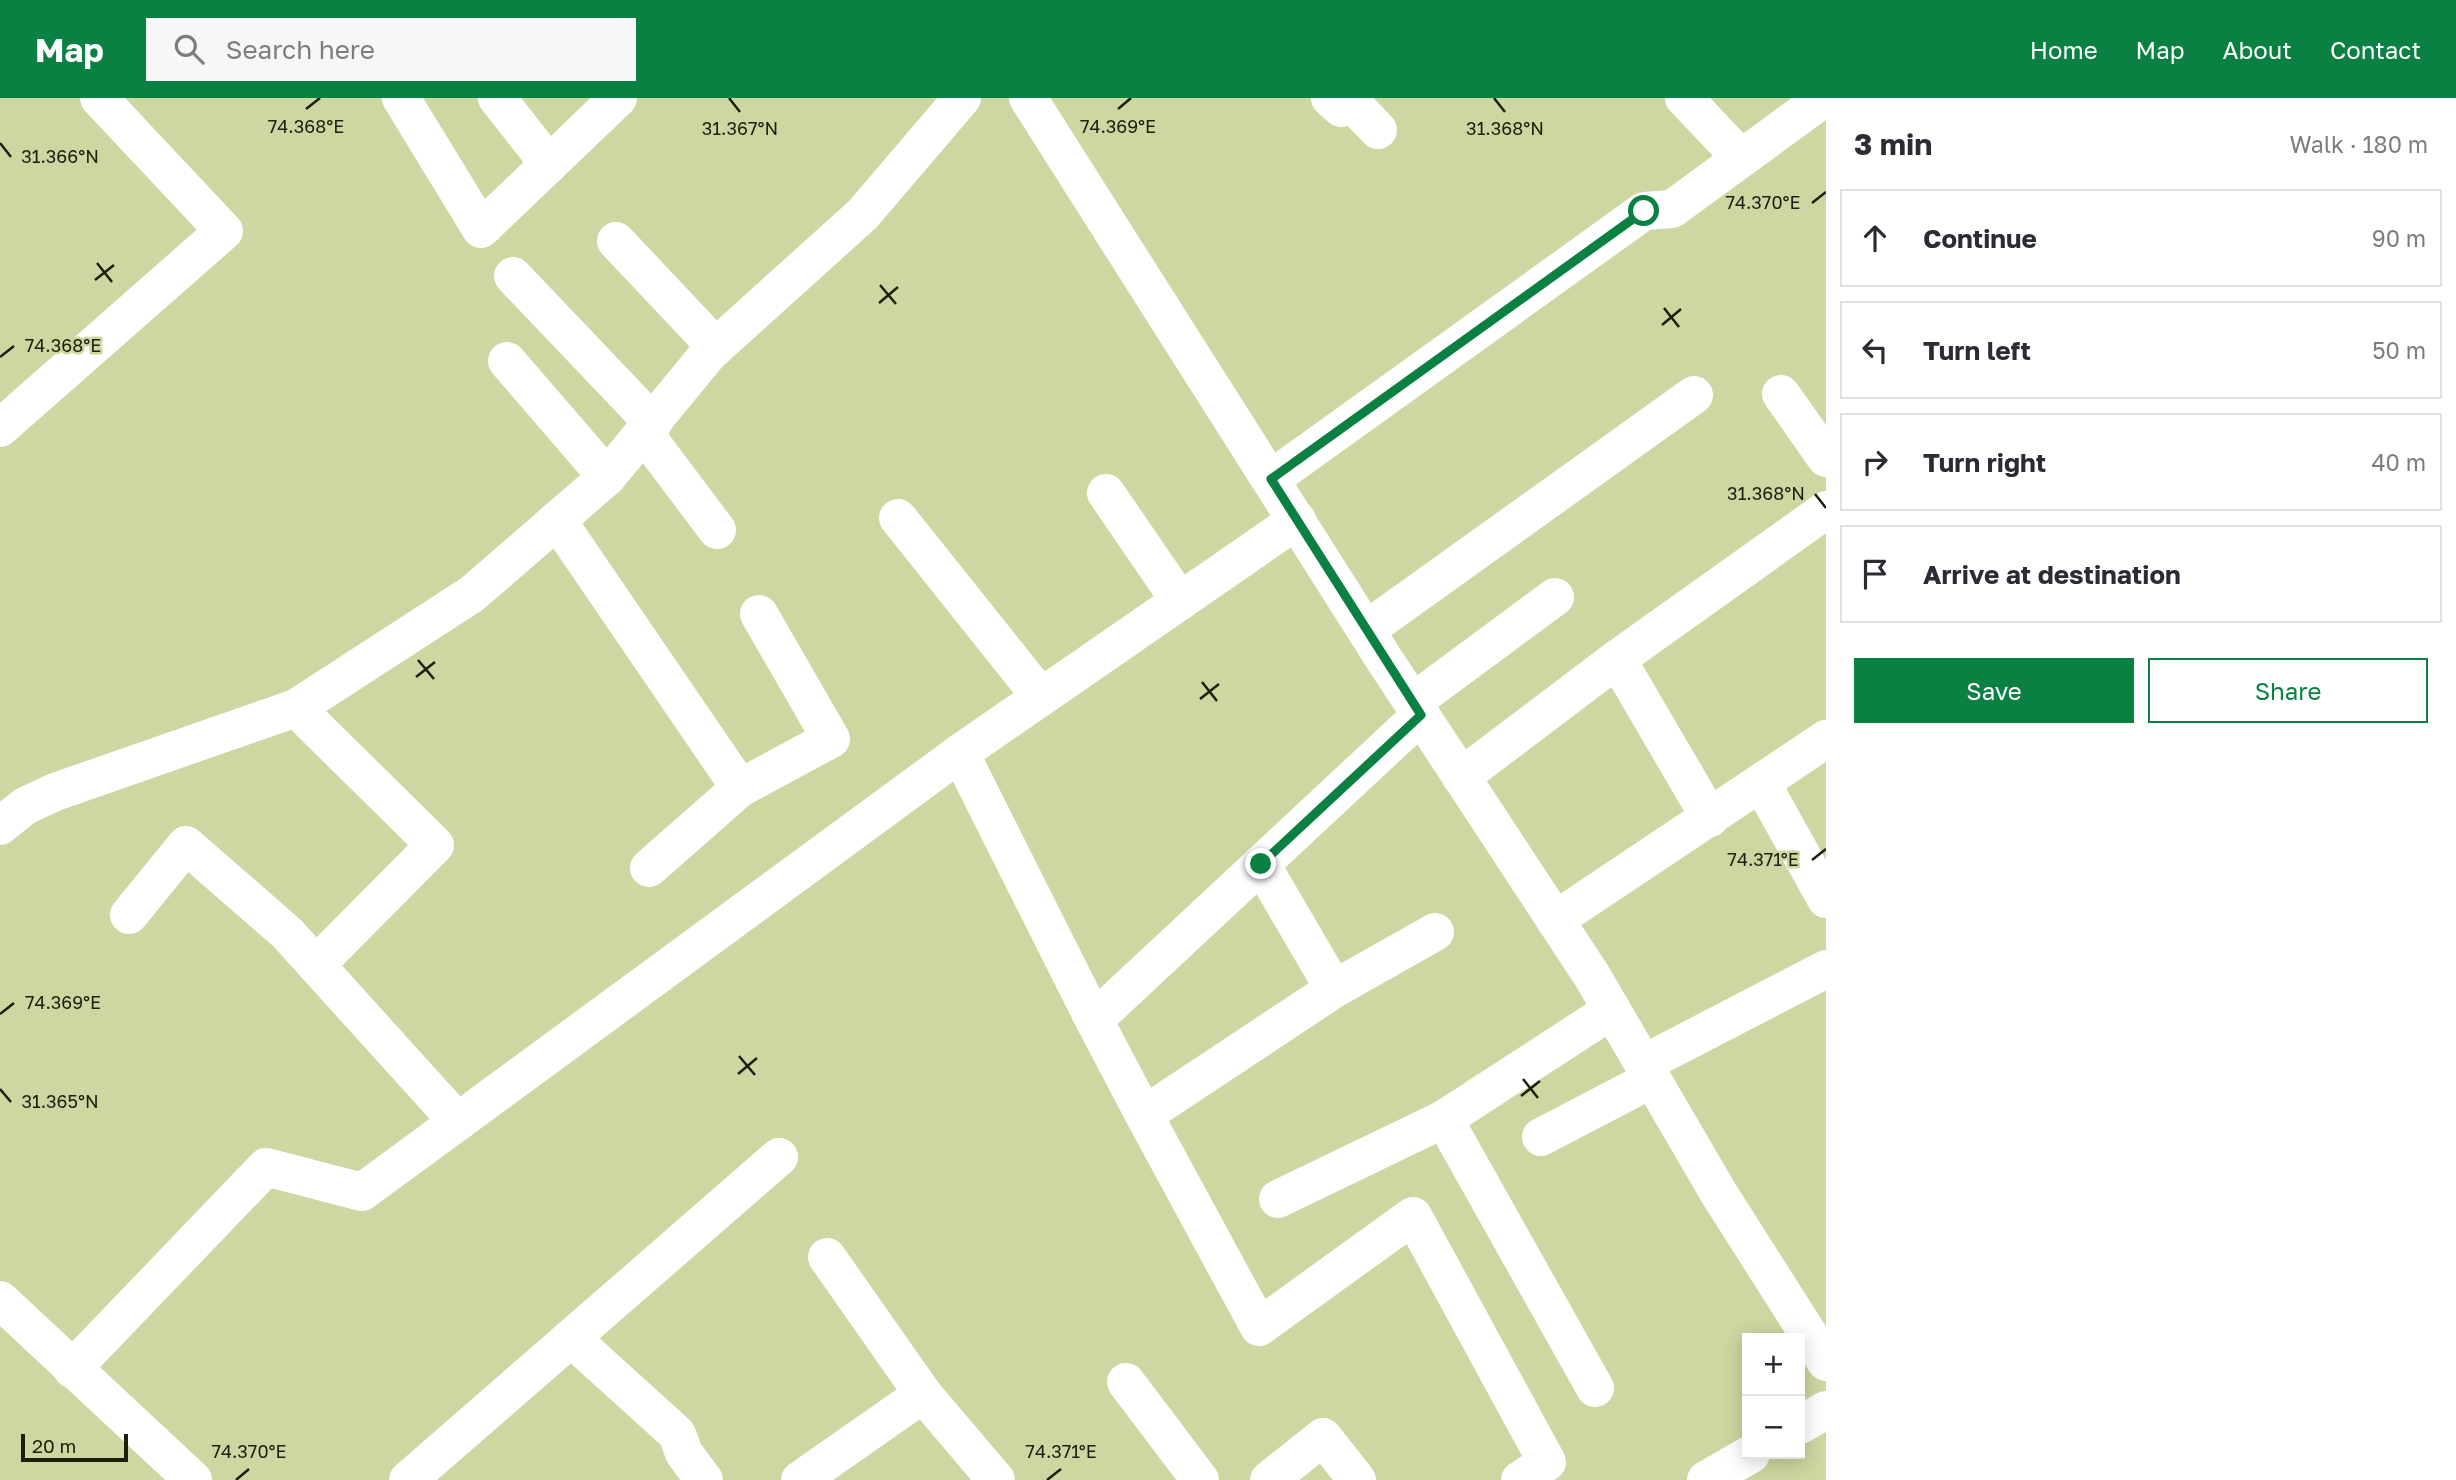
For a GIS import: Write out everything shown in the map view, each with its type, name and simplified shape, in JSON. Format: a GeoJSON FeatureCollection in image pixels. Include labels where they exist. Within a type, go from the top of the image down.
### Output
{"type":"FeatureCollection","features":[{"type":"Feature","properties":{"kind":"street"},"geometry":{"type":"LineString","coordinates":[[0,428],[225,231],[99,98]]}},
{"type":"Feature","properties":{"kind":"street"},"geometry":{"type":"LineString","coordinates":[[401,98],[481,229],[618,98]]}},
{"type":"Feature","properties":{"kind":"street"},"geometry":{"type":"LineString","coordinates":[[497,98],[549,164]]}},
{"type":"Feature","properties":{"kind":"street"},"geometry":{"type":"LineString","coordinates":[[0,826],[25,806],[55,792],[296,708],[472,594],[607,477],[716,346],[863,214],[962,98]]}},
{"type":"Feature","properties":{"kind":"street"},"geometry":{"type":"LineString","coordinates":[[1028,98],[1366,630],[1612,1010],[1718,1192],[1826,1362]]}},
{"type":"Feature","properties":{"kind":"street"},"geometry":{"type":"LineString","coordinates":[[1330,98],[1340,108],[1352,103],[1378,130]]}},
{"type":"Feature","properties":{"kind":"street"},"geometry":{"type":"LineString","coordinates":[[1684,98],[1741,158]]}},
{"type":"Feature","properties":{"kind":"street"},"geometry":{"type":"LineString","coordinates":[[1271,479],[1644,211],[1672,209],[1824,98]]}},
{"type":"Feature","properties":{"kind":"street"},"geometry":{"type":"LineString","coordinates":[[616,241],[716,346]]}},
{"type":"Feature","properties":{"kind":"street"},"geometry":{"type":"LineString","coordinates":[[513,276],[648,428],[718,530]]}},
{"type":"Feature","properties":{"kind":"street"},"geometry":{"type":"LineString","coordinates":[[507,361],[607,477]]}},
{"type":"Feature","properties":{"kind":"street"},"geometry":{"type":"LineString","coordinates":[[1366,630],[1694,394]]}},
{"type":"Feature","properties":{"kind":"street"},"geometry":{"type":"LineString","coordinates":[[1781,394],[1826,457]]}},
{"type":"Feature","properties":{"kind":"street"},"geometry":{"type":"LineString","coordinates":[[1106,492],[1180,601]]}},
{"type":"Feature","properties":{"kind":"street"},"geometry":{"type":"LineString","coordinates":[[1461,777],[1617,659],[1826,510]]}},
{"type":"Feature","properties":{"kind":"street"},"geometry":{"type":"LineString","coordinates":[[898,518],[1041,697]]}},
{"type":"Feature","properties":{"kind":"street"},"geometry":{"type":"LineString","coordinates":[[557,520],[740,788]]}},
{"type":"Feature","properties":{"kind":"street"},"geometry":{"type":"LineString","coordinates":[[72,1369],[266,1167],[362,1192],[960,753],[1297,520]]}},
{"type":"Feature","properties":{"kind":"street"},"geometry":{"type":"LineString","coordinates":[[1094,1020],[1261,864],[1417,709],[1555,597]]}},
{"type":"Feature","properties":{"kind":"street"},"geometry":{"type":"LineString","coordinates":[[649,868],[740,788],[831,739],[759,614]]}},
{"type":"Feature","properties":{"kind":"street"},"geometry":{"type":"LineString","coordinates":[[1617,659],[1710,818]]}},
{"type":"Feature","properties":{"kind":"street"},"geometry":{"type":"LineString","coordinates":[[296,708],[435,845],[316,965]]}},
{"type":"Feature","properties":{"kind":"street"},"geometry":{"type":"LineString","coordinates":[[1555,920],[1826,739]]}},
{"type":"Feature","properties":{"kind":"street"},"geometry":{"type":"LineString","coordinates":[[960,753],[1094,1020],[1259,1327],[1413,1216],[1547,1462],[1520,1480]]}},
{"type":"Feature","properties":{"kind":"street"},"geometry":{"type":"LineString","coordinates":[[1762,784],[1826,899]]}},
{"type":"Feature","properties":{"kind":"street"},"geometry":{"type":"LineString","coordinates":[[129,915],[186,845],[287,933],[458,1122]]}},
{"type":"Feature","properties":{"kind":"street"},"geometry":{"type":"LineString","coordinates":[[1261,864],[1334,989]]}},
{"type":"Feature","properties":{"kind":"street"},"geometry":{"type":"LineString","coordinates":[[1144,1115],[1334,989],[1435,932]]}},
{"type":"Feature","properties":{"kind":"street"},"geometry":{"type":"LineString","coordinates":[[1541,1137],[1826,969]]}},
{"type":"Feature","properties":{"kind":"street"},"geometry":{"type":"LineString","coordinates":[[1278,1199],[1444,1119],[1612,1010]]}},
{"type":"Feature","properties":{"kind":"street"},"geometry":{"type":"LineString","coordinates":[[1444,1119],[1595,1388]]}},
{"type":"Feature","properties":{"kind":"street"},"geometry":{"type":"LineString","coordinates":[[408,1480],[779,1157]]}},
{"type":"Feature","properties":{"kind":"street"},"geometry":{"type":"LineString","coordinates":[[827,1257],[923,1394],[996,1480]]}},
{"type":"Feature","properties":{"kind":"street"},"geometry":{"type":"LineString","coordinates":[[0,1300],[193,1480]]}},
{"type":"Feature","properties":{"kind":"street"},"geometry":{"type":"LineString","coordinates":[[571,1338],[677,1434],[684,1453],[704,1480]]}},
{"type":"Feature","properties":{"kind":"street"},"geometry":{"type":"LineString","coordinates":[[1126,1382],[1200,1480]]}},
{"type":"Feature","properties":{"kind":"street"},"geometry":{"type":"LineString","coordinates":[[800,1480],[923,1394]]}},
{"type":"Feature","properties":{"kind":"street"},"geometry":{"type":"LineString","coordinates":[[1805,1422],[1826,1410]]}},
{"type":"Feature","properties":{"kind":"street"},"geometry":{"type":"LineString","coordinates":[[1269,1480],[1323,1437],[1357,1480]]}},
{"type":"Feature","properties":{"kind":"street"},"geometry":{"type":"LineString","coordinates":[[1706,1480],[1742,1459]]}},
{"type":"Feature","properties":{"kind":"route"},"geometry":{"type":"LineString","coordinates":[[1261,864],[1421,715],[1271,479],[1644,211]]}}]}
